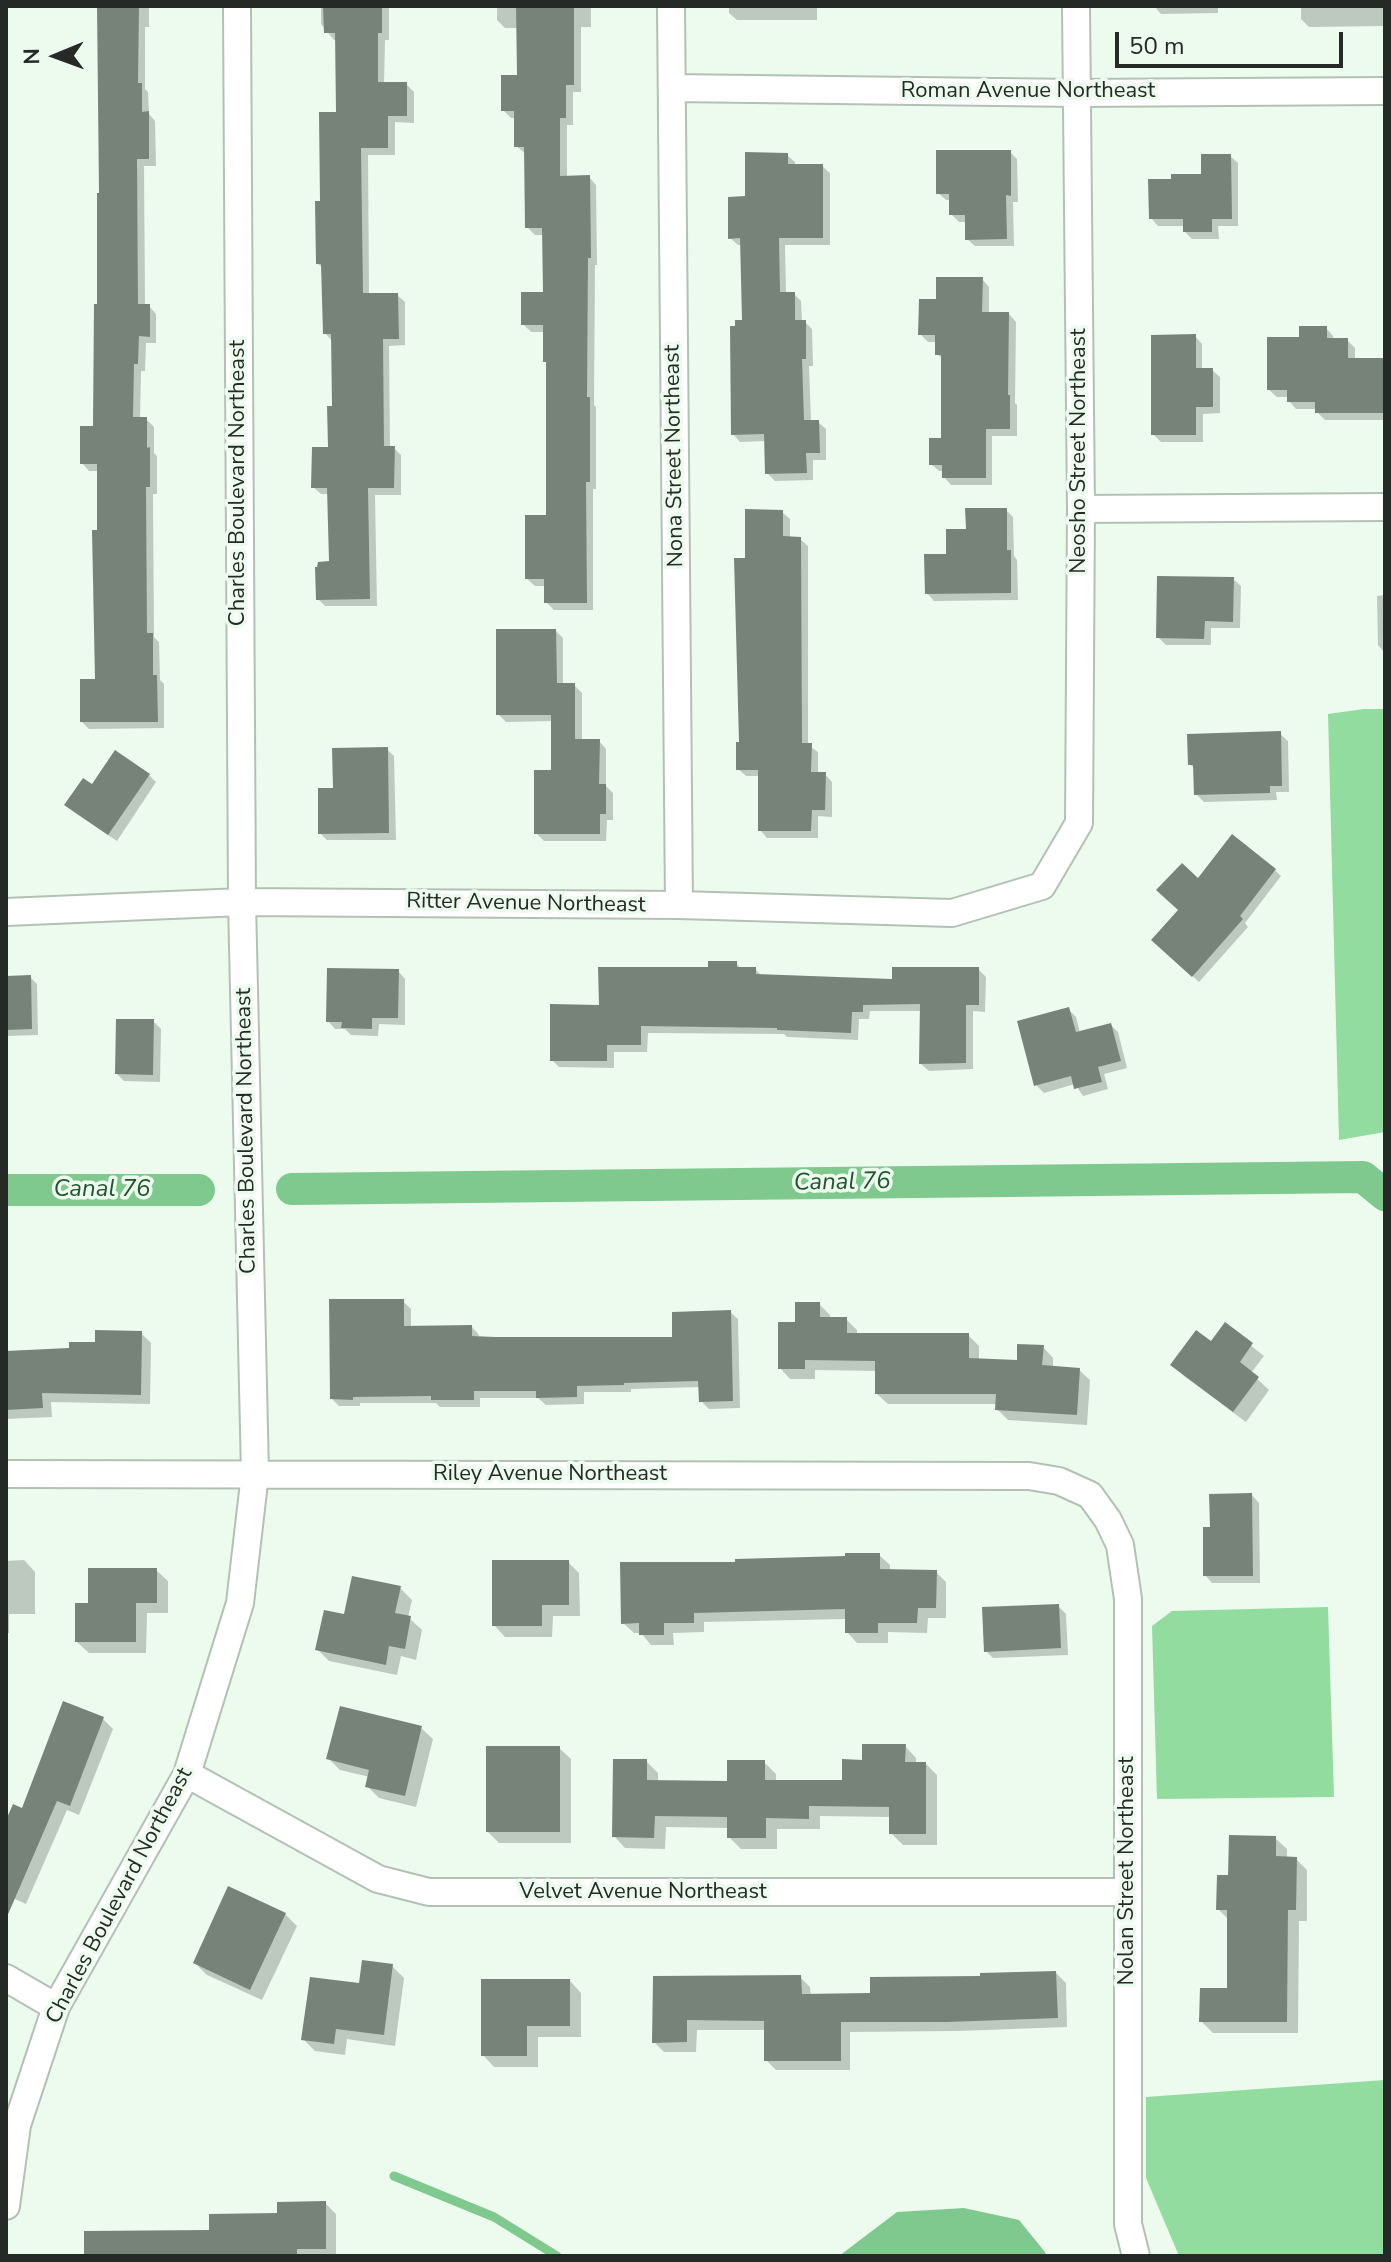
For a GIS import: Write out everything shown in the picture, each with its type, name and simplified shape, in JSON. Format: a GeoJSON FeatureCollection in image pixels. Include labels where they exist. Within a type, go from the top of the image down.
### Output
{"type":"FeatureCollection","features":[{"type":"Feature","properties":{"kind":"street","name":"Charles Boulevard Northeast"},"geometry":{"type":"LineString","coordinates":[[6,2206],[17,2125],[56,2007],[187,1774],[240,1603],[255,1474],[242,902],[237,6]]}},
{"type":"Feature","properties":{"kind":"street","name":"Nona Street Northeast"},"geometry":{"type":"LineString","coordinates":[[671,6],[679,905]]}},
{"type":"Feature","properties":{"kind":"street","name":"Neosho Street Northeast"},"geometry":{"type":"LineString","coordinates":[[1042,886],[1079,823],[1081,509],[1076,6]]}},
{"type":"Feature","properties":{"kind":"street","name":"Roman Avenue Northeast"},"geometry":{"type":"LineString","coordinates":[[672,88],[1078,93],[1385,91]]}},
{"type":"Feature","properties":{"kind":"street"},"geometry":{"type":"LineString","coordinates":[[1081,509],[1385,507]]}},
{"type":"Feature","properties":{"kind":"street","name":"Ritter Avenue Northeast"},"geometry":{"type":"LineString","coordinates":[[6,912],[242,902],[679,905],[952,913],[1042,886]]}},
{"type":"Feature","properties":{"kind":"street","name":"Riley Avenue Northeast"},"geometry":{"type":"LineString","coordinates":[[6,1474],[1029,1476],[1059,1481],[1090,1495]]}},
{"type":"Feature","properties":{"kind":"street","name":"Nolan Street Northeast"},"geometry":{"type":"LineString","coordinates":[[1090,1495],[1108,1520],[1120,1545],[1128,1599],[1128,2224],[1136,2256]]}},
{"type":"Feature","properties":{"kind":"street","name":"Velvet Avenue Northeast"},"geometry":{"type":"LineString","coordinates":[[187,1774],[378,1879],[429,1892],[1128,1892]]}},
{"type":"Feature","properties":{"kind":"street"},"geometry":{"type":"LineString","coordinates":[[6,1978],[56,2007]]}},
{"type":"Feature","properties":{"kind":"shaded area"},"geometry":{"type":"Polygon","coordinates":[[[1385,709],[1385,1132],[1339,1140],[1328,714],[1385,709]]]}},
{"type":"Feature","properties":{"kind":"shaded area"},"geometry":{"type":"Polygon","coordinates":[[[1328,1607],[1334,1797],[1157,1799],[1152,1626],[1172,1611],[1328,1607]]]}},
{"type":"Feature","properties":{"kind":"shaded area"},"geometry":{"type":"Polygon","coordinates":[[[1385,2080],[1385,2256],[1179,2256],[1146,2178],[1146,2097],[1385,2080]]]}},
{"type":"Feature","properties":{"kind":"shaded area"},"geometry":{"type":"Polygon","coordinates":[[[964,2208],[1019,2220],[1046,2256],[839,2256],[897,2212],[964,2208]]]}},
{"type":"Feature","properties":{"kind":"building"},"geometry":{"type":"Polygon","coordinates":[[[97,6],[139,6],[138,83],[142,83],[142,112],[149,111],[149,159],[137,159],[138,304],[150,304],[150,337],[139,336],[138,364],[134,364],[133,417],[147,417],[147,448],[150,447],[150,487],[146,487],[147,633],[153,633],[158,722],[80,722],[80,679],[95,679],[92,530],[97,530],[97,464],[80,464],[80,426],[93,426],[99,193],[97,6]]]}},
{"type":"Feature","properties":{"kind":"building"},"geometry":{"type":"Polygon","coordinates":[[[323,6],[382,6],[382,33],[378,33],[378,82],[407,82],[407,116],[388,116],[388,148],[361,148],[363,293],[398,293],[399,339],[383,339],[384,446],[395,446],[394,488],[368,488],[370,599],[316,600],[315,567],[318,562],[329,561],[327,488],[311,488],[312,447],[328,447],[327,406],[332,406],[331,334],[323,334],[321,264],[316,264],[315,201],[320,201],[319,112],[336,112],[335,33],[324,33],[323,6]]]}},
{"type":"Feature","properties":{"kind":"building"},"geometry":{"type":"Polygon","coordinates":[[[516,6],[574,6],[574,85],[566,85],[566,118],[560,118],[560,176],[590,175],[587,603],[544,603],[544,579],[525,579],[525,515],[546,515],[546,362],[543,362],[543,325],[521,325],[521,292],[543,292],[542,228],[525,228],[524,147],[514,147],[514,111],[501,111],[501,75],[517,75],[516,6]]]}},
{"type":"Feature","properties":{"kind":"building"},"geometry":{"type":"Polygon","coordinates":[[[936,150],[1011,150],[1011,196],[1006,195],[1007,239],[965,240],[965,215],[949,215],[949,194],[936,194],[936,150]]]}},
{"type":"Feature","properties":{"kind":"building"},"geometry":{"type":"Polygon","coordinates":[[[745,152],[788,153],[788,164],[823,164],[823,238],[779,238],[780,292],[795,292],[795,320],[806,320],[806,359],[802,359],[804,420],[819,420],[820,453],[806,453],[807,473],[765,474],[764,434],[731,435],[730,326],[735,326],[735,320],[742,320],[740,238],[728,239],[728,197],[745,196],[745,152]]]}},
{"type":"Feature","properties":{"kind":"building"},"geometry":{"type":"Polygon","coordinates":[[[1201,154],[1231,154],[1232,219],[1212,219],[1212,232],[1183,232],[1183,219],[1149,219],[1148,179],[1171,179],[1171,174],[1201,174],[1201,154]]]}},
{"type":"Feature","properties":{"kind":"building"},"geometry":{"type":"Polygon","coordinates":[[[936,277],[983,277],[982,312],[1009,312],[1010,429],[986,429],[986,478],[942,478],[942,465],[929,465],[929,438],[941,438],[941,355],[935,355],[935,335],[918,335],[919,299],[936,299],[936,277]]]}},
{"type":"Feature","properties":{"kind":"building"},"geometry":{"type":"Polygon","coordinates":[[[1299,326],[1327,326],[1327,338],[1348,338],[1348,358],[1385,358],[1385,413],[1315,413],[1315,402],[1287,402],[1287,390],[1267,390],[1267,337],[1299,337],[1299,326]]]}},
{"type":"Feature","properties":{"kind":"building"},"geometry":{"type":"Polygon","coordinates":[[[1196,334],[1196,368],[1213,368],[1213,407],[1196,407],[1196,435],[1151,435],[1151,335],[1196,334]]]}},
{"type":"Feature","properties":{"kind":"building"},"geometry":{"type":"Polygon","coordinates":[[[965,508],[1007,508],[1011,593],[925,594],[924,554],[946,554],[946,529],[966,529],[965,508]]]}},
{"type":"Feature","properties":{"kind":"building"},"geometry":{"type":"Polygon","coordinates":[[[745,509],[783,510],[783,536],[801,537],[802,743],[812,743],[811,772],[826,772],[825,810],[812,810],[811,831],[758,831],[758,770],[736,770],[736,742],[739,742],[734,558],[745,558],[745,509]]]}},
{"type":"Feature","properties":{"kind":"building"},"geometry":{"type":"Polygon","coordinates":[[[1157,576],[1234,577],[1233,622],[1205,621],[1204,639],[1156,638],[1157,576]]]}},
{"type":"Feature","properties":{"kind":"building"},"geometry":{"type":"Polygon","coordinates":[[[496,629],[556,629],[557,683],[575,683],[575,739],[600,739],[599,784],[606,784],[606,814],[600,814],[600,834],[534,834],[534,770],[551,770],[551,715],[496,715],[496,629]]]}},
{"type":"Feature","properties":{"kind":"building"},"geometry":{"type":"Polygon","coordinates":[[[1281,731],[1282,786],[1270,786],[1270,793],[1194,795],[1193,765],[1188,765],[1187,734],[1281,731]]]}},
{"type":"Feature","properties":{"kind":"building"},"geometry":{"type":"Polygon","coordinates":[[[388,747],[389,833],[318,834],[318,788],[333,788],[332,748],[388,747]]]}},
{"type":"Feature","properties":{"kind":"building"},"geometry":{"type":"Polygon","coordinates":[[[115,750],[150,774],[108,835],[64,805],[83,778],[92,784],[115,750]]]}},
{"type":"Feature","properties":{"kind":"building"},"geometry":{"type":"Polygon","coordinates":[[[1232,834],[1276,869],[1240,916],[1243,919],[1192,977],[1151,940],[1178,910],[1156,890],[1182,863],[1198,878],[1232,834]]]}},
{"type":"Feature","properties":{"kind":"building"},"geometry":{"type":"Polygon","coordinates":[[[708,961],[737,961],[737,967],[756,967],[756,974],[892,979],[892,967],[979,967],[979,1005],[966,1005],[966,1063],[919,1064],[920,1004],[863,1005],[863,1012],[852,1012],[851,1033],[777,1028],[641,1026],[641,1045],[607,1045],[607,1061],[550,1061],[550,1004],[599,1005],[598,967],[708,967],[708,961]]]}},
{"type":"Feature","properties":{"kind":"building"},"geometry":{"type":"Polygon","coordinates":[[[327,968],[399,969],[398,1018],[372,1018],[372,1029],[341,1028],[342,1022],[326,1022],[327,968]]]}},
{"type":"Feature","properties":{"kind":"building"},"geometry":{"type":"Polygon","coordinates":[[[31,975],[32,1029],[6,1030],[6,976],[31,975]]]}},
{"type":"Feature","properties":{"kind":"building"},"geometry":{"type":"Polygon","coordinates":[[[1069,1007],[1076,1032],[1111,1023],[1121,1061],[1098,1067],[1102,1082],[1074,1089],[1071,1076],[1034,1086],[1017,1021],[1069,1007]]]}},
{"type":"Feature","properties":{"kind":"building"},"geometry":{"type":"Polygon","coordinates":[[[116,1019],[154,1019],[153,1075],[115,1074],[116,1019]]]}},
{"type":"Feature","properties":{"kind":"building"},"geometry":{"type":"Polygon","coordinates":[[[329,1299],[404,1299],[404,1326],[472,1325],[472,1336],[495,1337],[672,1337],[672,1312],[731,1310],[733,1401],[699,1402],[698,1381],[577,1386],[577,1397],[536,1398],[536,1391],[474,1391],[474,1400],[431,1400],[431,1396],[330,1399],[329,1299]]]}},
{"type":"Feature","properties":{"kind":"building"},"geometry":{"type":"Polygon","coordinates":[[[795,1302],[820,1302],[820,1317],[847,1317],[847,1333],[969,1333],[969,1358],[1017,1360],[1017,1344],[1044,1345],[1042,1365],[1080,1368],[1077,1415],[995,1410],[996,1394],[875,1394],[875,1361],[805,1360],[805,1369],[778,1369],[778,1322],[795,1322],[795,1302]]]}},
{"type":"Feature","properties":{"kind":"building"},"geometry":{"type":"Polygon","coordinates":[[[1225,1322],[1253,1343],[1240,1362],[1259,1377],[1233,1412],[1170,1365],[1196,1330],[1211,1341],[1225,1322]]]}},
{"type":"Feature","properties":{"kind":"building"},"geometry":{"type":"Polygon","coordinates":[[[95,1330],[142,1331],[141,1395],[42,1393],[43,1408],[6,1410],[6,1351],[69,1348],[69,1342],[95,1342],[95,1330]]]}},
{"type":"Feature","properties":{"kind":"building"},"geometry":{"type":"Polygon","coordinates":[[[1252,1493],[1253,1576],[1203,1576],[1203,1527],[1210,1527],[1209,1494],[1252,1493]]]}},
{"type":"Feature","properties":{"kind":"building"},"geometry":{"type":"Polygon","coordinates":[[[845,1553],[880,1553],[880,1569],[937,1570],[936,1608],[918,1608],[917,1623],[878,1623],[878,1633],[845,1633],[845,1609],[694,1613],[694,1623],[664,1623],[664,1635],[639,1635],[639,1623],[621,1624],[620,1562],[735,1562],[735,1559],[845,1556],[845,1553]]]}},
{"type":"Feature","properties":{"kind":"building"},"geometry":{"type":"Polygon","coordinates":[[[492,1560],[569,1560],[569,1605],[542,1605],[542,1626],[492,1626],[492,1560]]]}},
{"type":"Feature","properties":{"kind":"building"},"geometry":{"type":"Polygon","coordinates":[[[88,1568],[157,1568],[157,1603],[136,1603],[136,1642],[75,1642],[75,1603],[88,1603],[88,1568]]]}},
{"type":"Feature","properties":{"kind":"building"},"geometry":{"type":"Polygon","coordinates":[[[352,1576],[401,1586],[395,1613],[411,1616],[405,1649],[389,1646],[386,1665],[315,1650],[324,1610],[344,1614],[352,1576]]]}},
{"type":"Feature","properties":{"kind":"building"},"geometry":{"type":"Polygon","coordinates":[[[1059,1604],[1061,1648],[984,1652],[982,1607],[1059,1604]]]}},
{"type":"Feature","properties":{"kind":"building"},"geometry":{"type":"Polygon","coordinates":[[[63,1701],[104,1717],[70,1806],[57,1801],[6,1919],[6,1820],[13,1804],[22,1808],[63,1701]]]}},
{"type":"Feature","properties":{"kind":"building"},"geometry":{"type":"Polygon","coordinates":[[[340,1706],[422,1726],[405,1796],[365,1787],[369,1770],[326,1759],[340,1706]]]}},
{"type":"Feature","properties":{"kind":"building"},"geometry":{"type":"Polygon","coordinates":[[[862,1744],[906,1744],[905,1762],[926,1762],[926,1834],[889,1834],[889,1807],[809,1806],[809,1819],[766,1818],[766,1838],[727,1838],[727,1817],[655,1816],[654,1838],[612,1837],[613,1759],[647,1759],[647,1780],[727,1781],[727,1760],[765,1760],[765,1780],[842,1780],[842,1759],[862,1760],[862,1744]]]}},
{"type":"Feature","properties":{"kind":"building"},"geometry":{"type":"Polygon","coordinates":[[[486,1746],[560,1746],[560,1832],[486,1832],[486,1746]]]}},
{"type":"Feature","properties":{"kind":"building"},"geometry":{"type":"Polygon","coordinates":[[[1229,1835],[1276,1836],[1276,1856],[1297,1857],[1296,1910],[1288,1910],[1287,2022],[1199,2022],[1200,1988],[1227,1988],[1227,1910],[1216,1910],[1217,1875],[1228,1875],[1229,1835]]]}},
{"type":"Feature","properties":{"kind":"building"},"geometry":{"type":"Polygon","coordinates":[[[228,1886],[286,1913],[250,1990],[193,1963],[228,1886]]]}},
{"type":"Feature","properties":{"kind":"building"},"geometry":{"type":"Polygon","coordinates":[[[362,1960],[393,1964],[384,2035],[336,2029],[334,2044],[301,2040],[310,1977],[359,1983],[362,1960]]]}},
{"type":"Feature","properties":{"kind":"building"},"geometry":{"type":"Polygon","coordinates":[[[1056,1971],[1058,2018],[841,2022],[841,2061],[764,2061],[764,2021],[687,2020],[687,2042],[652,2043],[653,1976],[801,1975],[802,1994],[870,1993],[870,1977],[980,1976],[980,1973],[1056,1971]]]}},
{"type":"Feature","properties":{"kind":"building"},"geometry":{"type":"Polygon","coordinates":[[[481,1979],[570,1979],[570,2026],[527,2026],[527,2056],[481,2056],[481,1979]]]}},
{"type":"Feature","properties":{"kind":"building"},"geometry":{"type":"Polygon","coordinates":[[[326,2201],[326,2249],[297,2249],[297,2256],[84,2256],[84,2231],[209,2230],[209,2214],[277,2213],[277,2202],[326,2201]]]}},
{"type":"Feature","properties":{"kind":"waterway","name":"Canal 76"},"geometry":{"type":"LineString","coordinates":[[292,1189],[1363,1177],[1385,1195]]}},
{"type":"Feature","properties":{"kind":"waterway","name":"Canal 76"},"geometry":{"type":"LineString","coordinates":[[6,1190],[199,1190]]}},
{"type":"Feature","properties":{"kind":"waterway"},"geometry":{"type":"LineString","coordinates":[[394,2176],[494,2217],[557,2256]]}}]}
